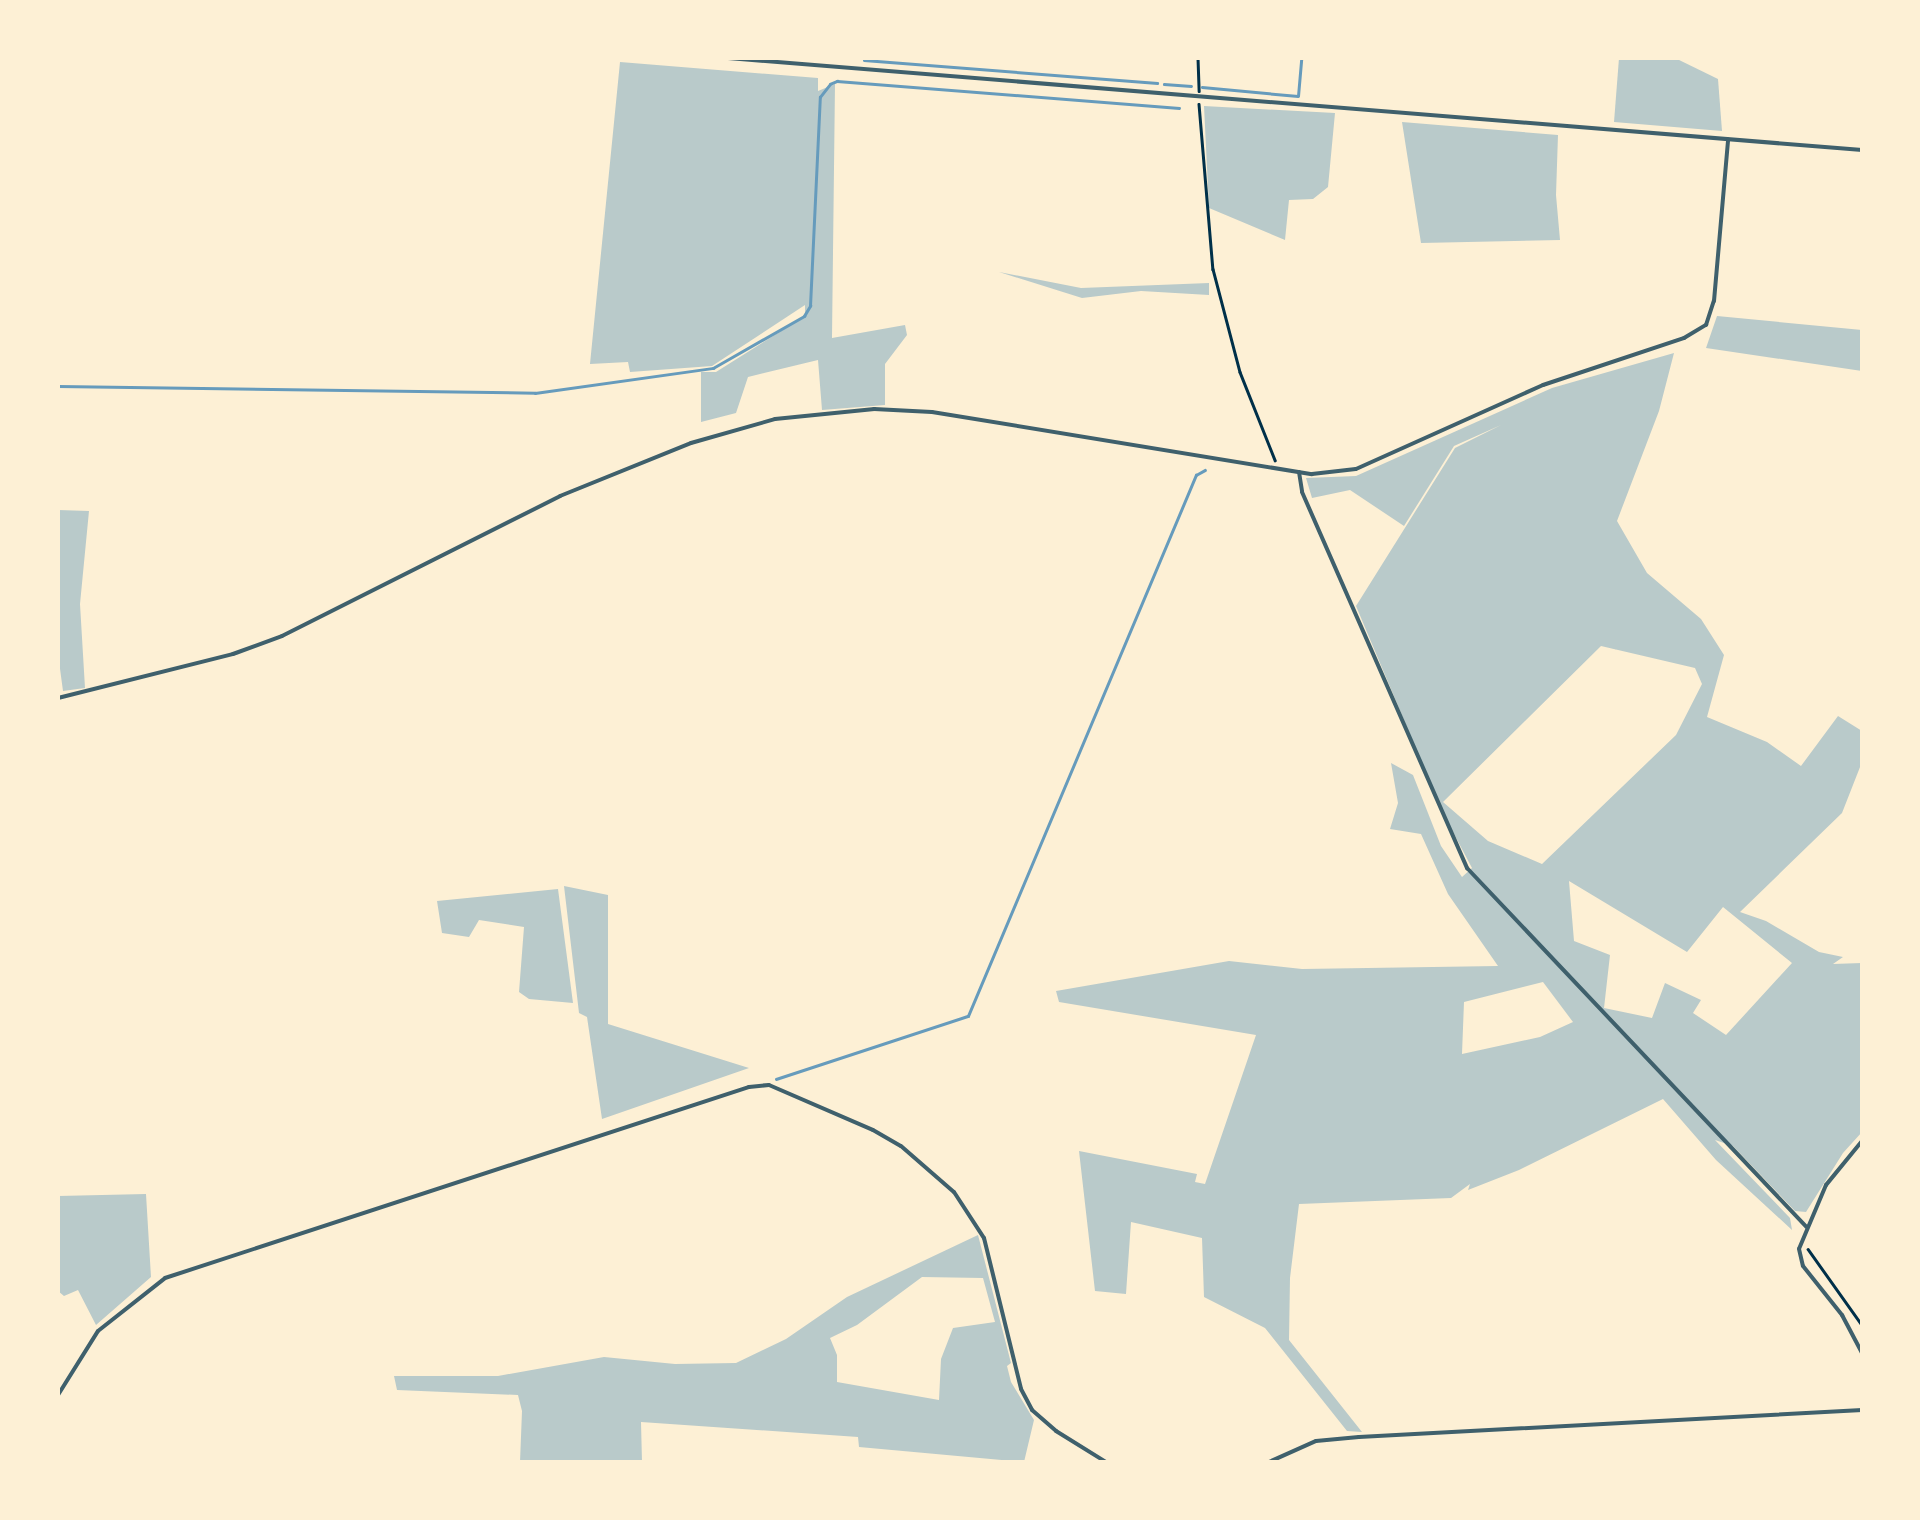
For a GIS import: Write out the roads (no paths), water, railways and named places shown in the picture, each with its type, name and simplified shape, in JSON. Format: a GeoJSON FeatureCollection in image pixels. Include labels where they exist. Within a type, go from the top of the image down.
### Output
{"type":"FeatureCollection","features":[{"type":"Feature","properties":{"kind":"street"},"geometry":{"type":"LineString","coordinates":[[728,58],[1862,150]]}},
{"type":"Feature","properties":{"kind":"street"},"geometry":{"type":"LineString","coordinates":[[58,698],[232,654],[282,636],[560,496],[691,443],[774,419],[874,409],[932,412],[1298,472],[1334,474],[1356,469],[1543,386],[1696,333],[1711,317],[1714,300],[1728,140]]}},
{"type":"Feature","properties":{"kind":"street"},"geometry":{"type":"LineString","coordinates":[[1298,472],[1302,492],[1467,868],[1806,1226]]}},
{"type":"Feature","properties":{"kind":"street"},"geometry":{"type":"LineString","coordinates":[[58,1395],[98,1331],[165,1278],[750,1087],[769,1085],[873,1130],[914,1156],[954,1192],[984,1238],[1021,1389],[1032,1410],[1056,1431],[1106,1462]]}},
{"type":"Feature","properties":{"kind":"street"},"geometry":{"type":"LineString","coordinates":[[1862,1141],[1826,1186],[1800,1240],[1802,1266],[1842,1316],[1862,1353]]}},
{"type":"Feature","properties":{"kind":"street"},"geometry":{"type":"LineString","coordinates":[[1269,1462],[1316,1441],[1358,1437],[1862,1410]]}},
{"type":"Feature","properties":{"kind":"waterway"},"geometry":{"type":"LineString","coordinates":[[1202,87],[1298,96],[1301,58]]}},
{"type":"Feature","properties":{"kind":"waterway"},"geometry":{"type":"LineString","coordinates":[[864,60],[1157,83]]}},
{"type":"Feature","properties":{"kind":"waterway"},"geometry":{"type":"LineString","coordinates":[[58,386],[535,393],[713,368],[804,316],[810,306],[820,97],[830,84],[837,81],[1179,108]]}},
{"type":"Feature","properties":{"kind":"waterway"},"geometry":{"type":"LineString","coordinates":[[1164,84],[1191,86]]}},
{"type":"Feature","properties":{"kind":"waterway"},"geometry":{"type":"LineString","coordinates":[[776,1079],[968,1016],[1196,475],[1205,470]]}}]}
